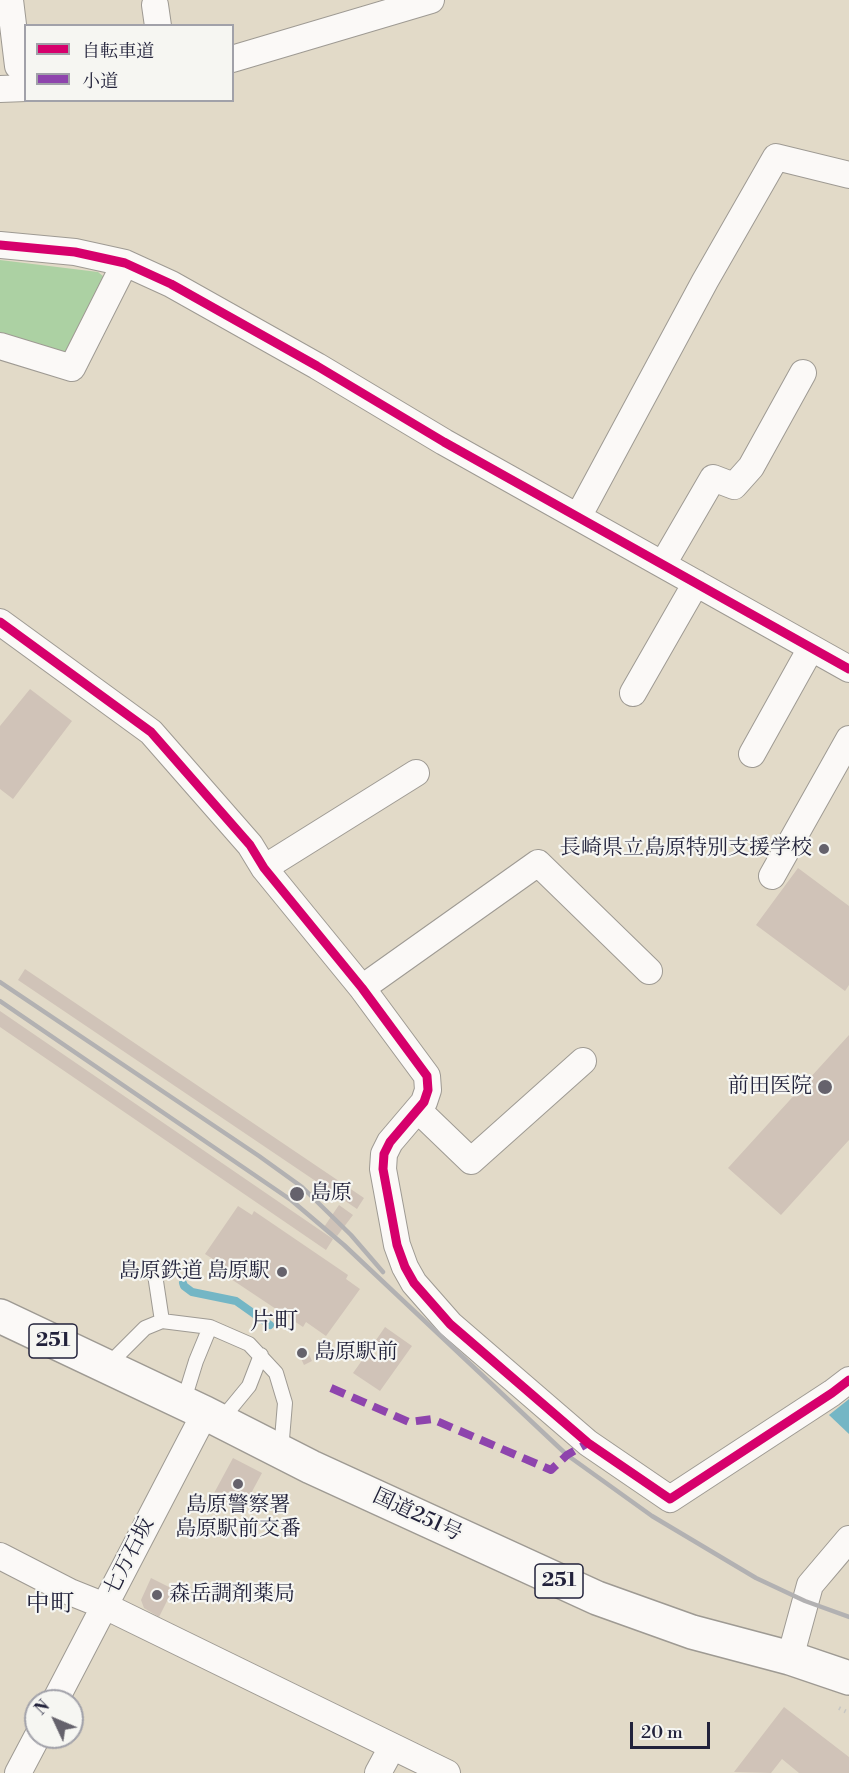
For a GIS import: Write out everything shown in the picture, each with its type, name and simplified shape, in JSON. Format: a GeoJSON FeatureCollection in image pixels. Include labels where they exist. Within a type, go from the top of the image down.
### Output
{"type":"FeatureCollection","features":[{"type":"Feature","properties":{"kind":"highway","name":"国道251号"},"geometry":{"type":"LineString","coordinates":[[0,1316],[490,1551],[597,1598],[692,1632],[790,1658],[849,1678]]}},
{"type":"Feature","properties":{"kind":"street"},"geometry":{"type":"LineString","coordinates":[[0,89],[17,71],[10,0]]}},
{"type":"Feature","properties":{"kind":"street"},"geometry":{"type":"LineString","coordinates":[[234,57],[431,0]]}},
{"type":"Feature","properties":{"kind":"street"},"geometry":{"type":"LineString","coordinates":[[578,517],[705,281],[776,157],[849,175]]}},
{"type":"Feature","properties":{"kind":"street"},"geometry":{"type":"LineString","coordinates":[[0,245],[75,252],[125,263],[171,284],[317,366],[444,442],[849,669]]}},
{"type":"Feature","properties":{"kind":"street"},"geometry":{"type":"LineString","coordinates":[[0,346],[72,368],[125,263]]}},
{"type":"Feature","properties":{"kind":"street"},"geometry":{"type":"LineString","coordinates":[[663,564],[713,478],[734,486],[751,467],[802,373]]}},
{"type":"Feature","properties":{"kind":"street"},"geometry":{"type":"LineString","coordinates":[[633,693],[696,583]]}},
{"type":"Feature","properties":{"kind":"street"},"geometry":{"type":"LineString","coordinates":[[0,622],[151,732],[250,845],[264,868],[362,988],[427,1076],[428,1090],[424,1102],[390,1142],[384,1154],[383,1169],[397,1245],[405,1267],[414,1283],[450,1324],[588,1443],[670,1498],[823,1400],[849,1380]]}},
{"type":"Feature","properties":{"kind":"street"},"geometry":{"type":"LineString","coordinates":[[752,754],[811,648]]}},
{"type":"Feature","properties":{"kind":"street"},"geometry":{"type":"LineString","coordinates":[[772,876],[849,739]]}},
{"type":"Feature","properties":{"kind":"street"},"geometry":{"type":"LineString","coordinates":[[264,868],[416,773]]}},
{"type":"Feature","properties":{"kind":"street"},"geometry":{"type":"LineString","coordinates":[[362,988],[538,863],[649,971]]}},
{"type":"Feature","properties":{"kind":"street"},"geometry":{"type":"LineString","coordinates":[[418,1110],[471,1161],[582,1061]]}},
{"type":"Feature","properties":{"kind":"street","name":"七万石坂"},"geometry":{"type":"LineString","coordinates":[[62,1689],[203,1412]]}},
{"type":"Feature","properties":{"kind":"street"},"geometry":{"type":"LineString","coordinates":[[790,1658],[810,1585],[849,1539]]}},
{"type":"Feature","properties":{"kind":"street"},"geometry":{"type":"LineString","coordinates":[[0,1556],[70,1592],[105,1606],[447,1773]]}},
{"type":"Feature","properties":{"kind":"street"},"geometry":{"type":"LineString","coordinates":[[378,1773],[392,1747]]}},
{"type":"Feature","properties":{"kind":"street"},"geometry":{"type":"LineString","coordinates":[[18,1773],[31,1749]]}},
{"type":"Feature","properties":{"kind":"lane"},"geometry":{"type":"LineString","coordinates":[[154,1268],[162,1321]]}},
{"type":"Feature","properties":{"kind":"lane"},"geometry":{"type":"LineString","coordinates":[[106,1366],[145,1328],[162,1321],[210,1328],[249,1344],[276,1373],[285,1403],[281,1451]]}},
{"type":"Feature","properties":{"kind":"lane"},"geometry":{"type":"LineString","coordinates":[[210,1328],[196,1361],[203,1412],[249,1386],[261,1355]]}},
{"type":"Feature","properties":{"kind":"green space"},"geometry":{"type":"Polygon","coordinates":[[[0,260],[98,272],[103,276],[105,283],[70,350],[64,355],[0,339],[0,260]]]}},
{"type":"Feature","properties":{"kind":"water"},"geometry":{"type":"Polygon","coordinates":[[[849,1399],[849,1434],[829,1415],[849,1399]]]}},
{"type":"Feature","properties":{"kind":"building"},"geometry":{"type":"Polygon","coordinates":[[[30,689],[72,721],[13,799],[0,789],[0,726],[30,689]]]}},
{"type":"Feature","properties":{"kind":"building"},"geometry":{"type":"Polygon","coordinates":[[[798,868],[849,906],[849,985],[845,991],[756,925],[798,868]]]}},
{"type":"Feature","properties":{"kind":"building"},"geometry":{"type":"Polygon","coordinates":[[[25,969],[364,1198],[357,1209],[18,980],[25,969]]]}},
{"type":"Feature","properties":{"kind":"building"},"geometry":{"type":"Polygon","coordinates":[[[0,1011],[333,1239],[326,1250],[0,1027],[0,1011]]]}},
{"type":"Feature","properties":{"kind":"building","name":"前田医院"},"geometry":{"type":"Polygon","coordinates":[[[849,1035],[849,1140],[781,1215],[728,1168],[849,1035]]]}},
{"type":"Feature","properties":{"kind":"building"},"geometry":{"type":"Polygon","coordinates":[[[339,1205],[353,1215],[337,1236],[324,1227],[339,1205]]]}},
{"type":"Feature","properties":{"kind":"building","name":"島原鉄道 島原駅"},"geometry":{"type":"Polygon","coordinates":[[[238,1206],[252,1215],[254,1211],[348,1275],[346,1279],[360,1289],[326,1336],[306,1322],[303,1327],[216,1269],[219,1263],[205,1254],[238,1206]]]}},
{"type":"Feature","properties":{"kind":"building"},"geometry":{"type":"Polygon","coordinates":[[[385,1327],[412,1346],[380,1391],[353,1373],[368,1352],[382,1362],[389,1353],[374,1343],[385,1327]]]}},
{"type":"Feature","properties":{"kind":"building"},"geometry":{"type":"Polygon","coordinates":[[[306,1348],[312,1361],[304,1365],[298,1352],[306,1348]]]}},
{"type":"Feature","properties":{"kind":"building","name":"島原警察署 島原駅前交番"},"geometry":{"type":"Polygon","coordinates":[[[233,1458],[262,1473],[242,1510],[213,1495],[233,1458]]]}},
{"type":"Feature","properties":{"kind":"building","name":"森岳調剤薬局"},"geometry":{"type":"Polygon","coordinates":[[[151,1578],[173,1589],[159,1617],[144,1608],[141,1600],[151,1578]]]}},
{"type":"Feature","properties":{"kind":"building"},"geometry":{"type":"Polygon","coordinates":[[[784,1707],[849,1757],[849,1773],[799,1773],[782,1759],[771,1773],[734,1772],[784,1707]]]}},
{"type":"Feature","properties":{"kind":"waterway"},"geometry":{"type":"LineString","coordinates":[[183,1283],[192,1292],[236,1301],[270,1325]]}},
{"type":"Feature","properties":{"kind":"railway"},"geometry":{"type":"LineString","coordinates":[[0,982],[302,1187],[351,1235],[383,1272]]}},
{"type":"Feature","properties":{"kind":"railway"},"geometry":{"type":"LineString","coordinates":[[0,1001],[291,1200],[344,1245],[567,1455],[652,1516],[756,1578],[805,1601],[849,1617]]}},
{"type":"Feature","properties":{"kind":"marked path"},"geometry":{"type":"LineString","coordinates":[[331,1388],[409,1422],[432,1419],[551,1470],[567,1455],[588,1443]]}},
{"type":"Feature","properties":{"kind":"cycle path"},"geometry":{"type":"LineString","coordinates":[[0,245],[75,252],[125,263],[171,284],[317,366],[444,442],[849,669]]}},
{"type":"Feature","properties":{"kind":"cycle path"},"geometry":{"type":"LineString","coordinates":[[0,622],[151,732],[250,845],[264,868],[362,988],[427,1076],[428,1090],[424,1102],[390,1142],[384,1154],[383,1169],[397,1245],[405,1267],[414,1283],[450,1324],[588,1443],[670,1499],[849,1380]]}},
{"type":"Feature","properties":{"kind":"place","name":"長崎県立島原特別支援学校"},"geometry":{"type":"Point","coordinates":[824,849]}},
{"type":"Feature","properties":{"kind":"place","name":"前田医院"},"geometry":{"type":"Point","coordinates":[825,1087]}},
{"type":"Feature","properties":{"kind":"place","name":"島原"},"geometry":{"type":"Point","coordinates":[297,1194]}},
{"type":"Feature","properties":{"kind":"place","name":"島原鉄道 島原駅"},"geometry":{"type":"Point","coordinates":[282,1272]}},
{"type":"Feature","properties":{"kind":"place","name":"島原駅前"},"geometry":{"type":"Point","coordinates":[302,1353]}},
{"type":"Feature","properties":{"kind":"place","name":"島原警察署 島原駅前交番"},"geometry":{"type":"Point","coordinates":[238,1484]}},
{"type":"Feature","properties":{"kind":"place","name":"森岳調剤薬局"},"geometry":{"type":"Point","coordinates":[157,1595]}},
{"type":"Feature","properties":{"kind":"district","name":"片町"},"geometry":{"type":"Point","coordinates":[274,1323]}},
{"type":"Feature","properties":{"kind":"district","name":"中町"},"geometry":{"type":"Point","coordinates":[50,1605]}}]}
